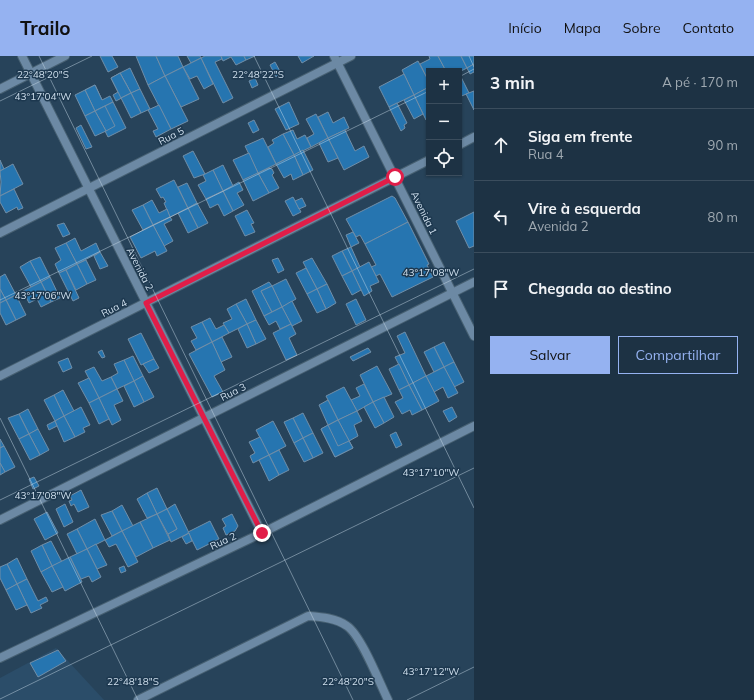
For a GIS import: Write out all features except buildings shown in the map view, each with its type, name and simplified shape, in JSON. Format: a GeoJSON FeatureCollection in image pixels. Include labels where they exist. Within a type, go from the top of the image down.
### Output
{"type":"FeatureCollection","features":[{"type":"Feature","properties":{"kind":"street","name":"Avenida 2"},"geometry":{"type":"LineString","coordinates":[[22,56],[262,533]]}},
{"type":"Feature","properties":{"kind":"street"},"geometry":{"type":"LineString","coordinates":[[0,89],[65,56]]}},
{"type":"Feature","properties":{"kind":"street","name":"Rua 5"},"geometry":{"type":"LineString","coordinates":[[0,233],[336,59],[351,56]]}},
{"type":"Feature","properties":{"kind":"street","name":"Avenida 1"},"geometry":{"type":"LineString","coordinates":[[336,59],[474,336]]}},
{"type":"Feature","properties":{"kind":"street"},"geometry":{"type":"LineString","coordinates":[[462,144],[474,138]]}},
{"type":"Feature","properties":{"kind":"street","name":"Rua 4"},"geometry":{"type":"LineString","coordinates":[[0,376],[426,162]]}},
{"type":"Feature","properties":{"kind":"street","name":"Rua 3"},"geometry":{"type":"LineString","coordinates":[[0,520],[474,282]]}},
{"type":"Feature","properties":{"kind":"street","name":"Rua 2"},"geometry":{"type":"LineString","coordinates":[[0,658],[262,533],[474,426]]}},
{"type":"Feature","properties":{"kind":"street"},"geometry":{"type":"LineString","coordinates":[[138,700],[308,616],[328,618],[348,626],[361,643],[388,700]]}},
{"type":"Feature","properties":{"kind":"shaded area"},"geometry":{"type":"Polygon","coordinates":[[[56,648],[104,700],[0,700],[0,678],[56,648]]]}},
{"type":"Feature","properties":{"kind":"route"},"geometry":{"type":"LineString","coordinates":[[262,533],[146,303],[395,177]]}}]}
